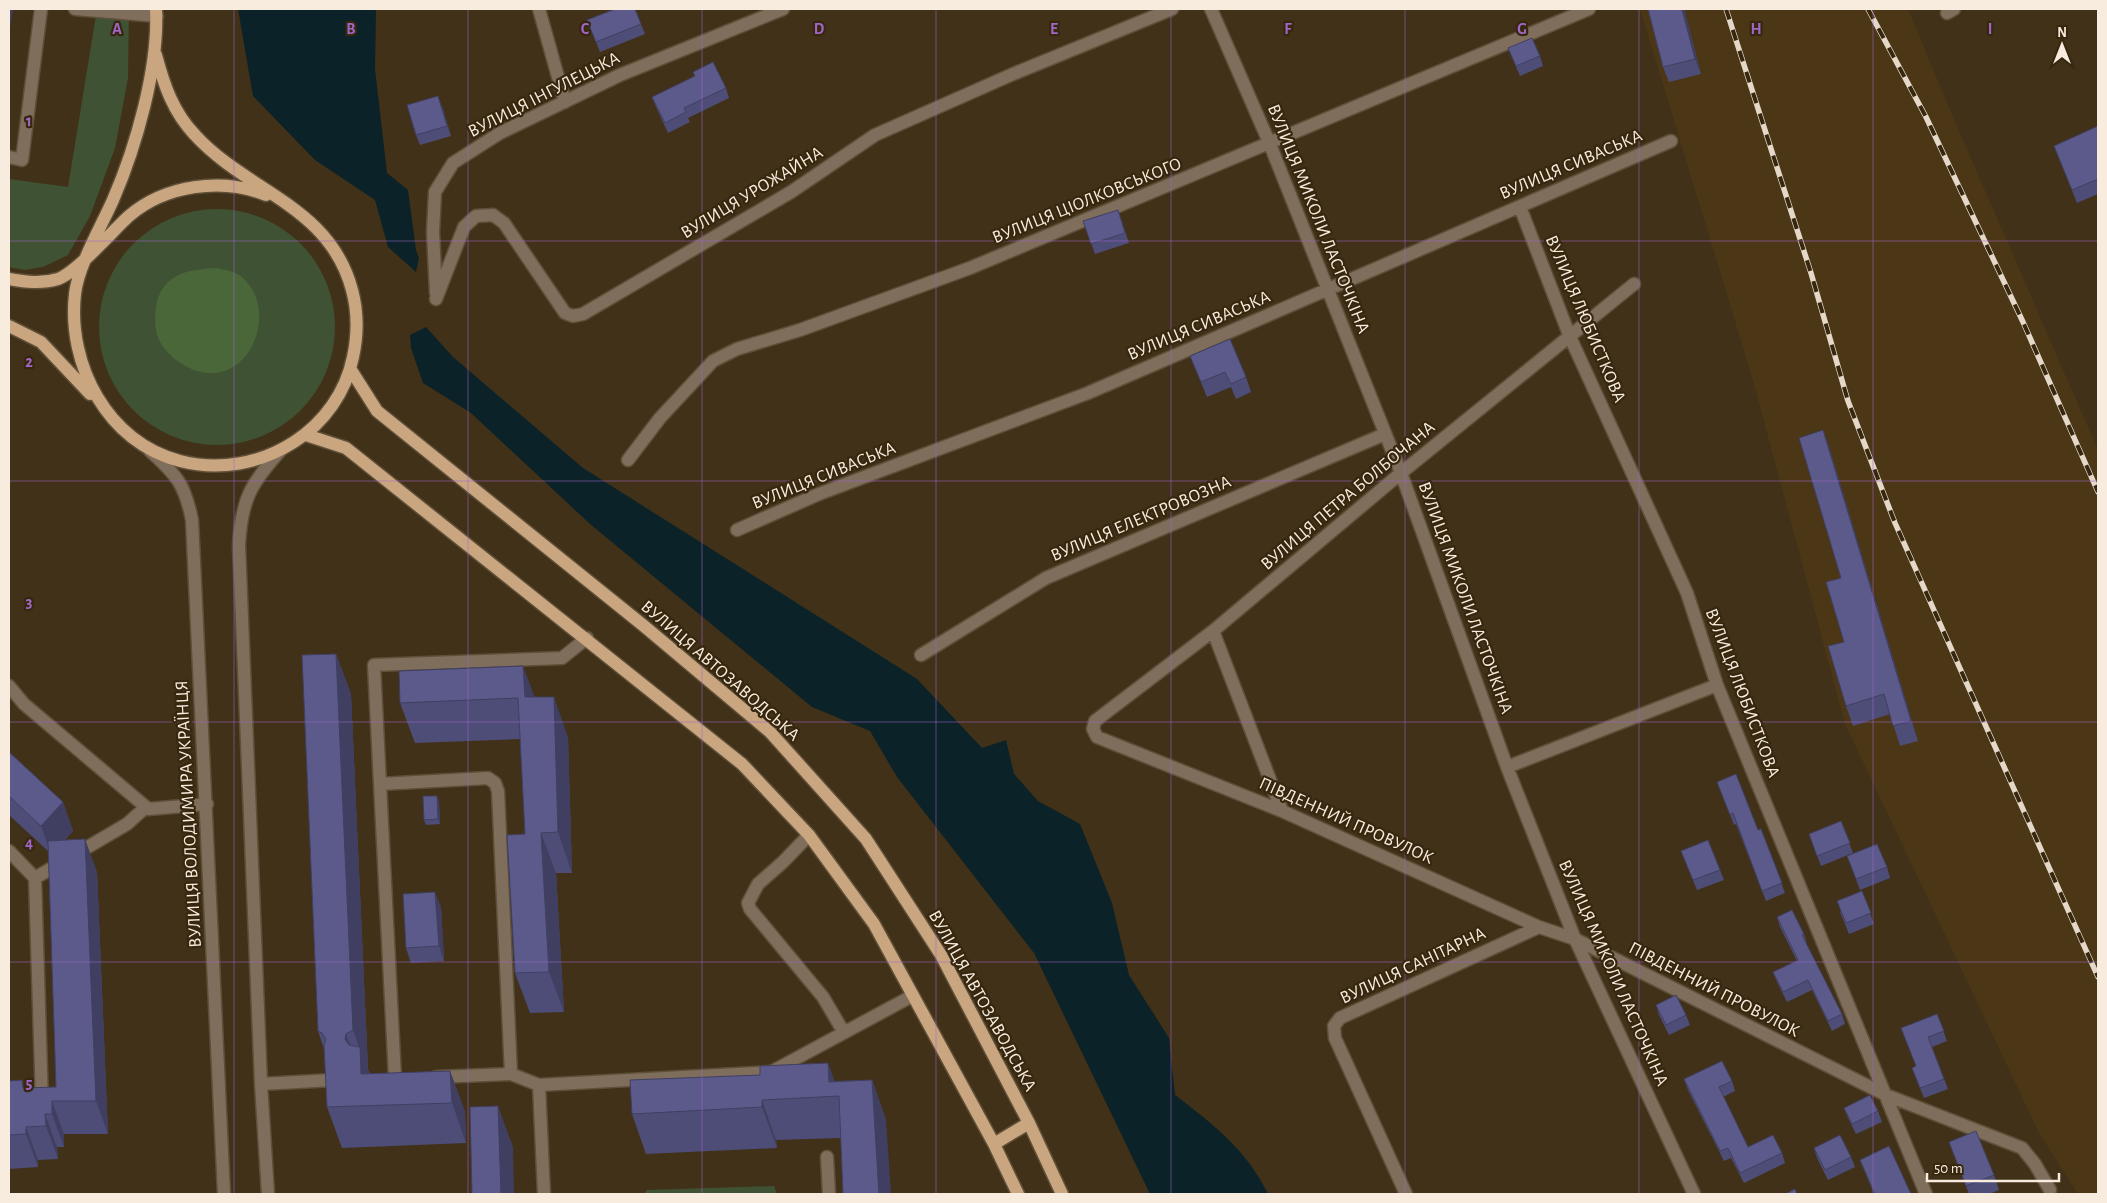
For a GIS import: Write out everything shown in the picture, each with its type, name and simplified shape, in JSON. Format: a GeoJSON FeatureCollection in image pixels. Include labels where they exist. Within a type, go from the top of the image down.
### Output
{"type":"FeatureCollection","features":[{"type":"Feature","properties":{"kind":"main road","name":"ВУЛИЦЯ ВОЛОДИМИРА УКРАЇНЦЯ"},"geometry":{"type":"LineString","coordinates":[[156,55],[165,88],[180,118],[196,137],[243,174],[303,215],[334,247],[348,276],[357,307],[357,339],[350,370],[340,394],[325,416],[306,435],[281,450],[248,462],[214,466],[179,461],[147,448],[123,430],[104,409],[88,383],[79,354],[75,323],[75,294],[83,264],[126,169],[156,55],[157,12]]}},
{"type":"Feature","properties":{"kind":"main road","name":"ВУЛИЦЯ ВОЛОДИМИРА УКРАЇНЦЯ"},"geometry":{"type":"LineString","coordinates":[[88,256],[130,215],[158,198],[189,188],[222,185],[254,190],[284,202]]}},
{"type":"Feature","properties":{"kind":"main road"},"geometry":{"type":"LineString","coordinates":[[9,279],[29,283],[59,278],[88,256]]}},
{"type":"Feature","properties":{"kind":"main road"},"geometry":{"type":"LineString","coordinates":[[9,326],[41,342],[104,409]]}},
{"type":"Feature","properties":{"kind":"main road","name":"ВУЛИЦЯ АВТОЗАВОДСЬКА"},"geometry":{"type":"LineString","coordinates":[[350,370],[377,412],[644,626],[770,732],[866,839],[941,955],[1029,1123],[1062,1194]]}},
{"type":"Feature","properties":{"kind":"main road"},"geometry":{"type":"LineString","coordinates":[[306,435],[346,448],[587,638],[742,764],[809,835],[874,924],[994,1144],[1018,1194]]}},
{"type":"Feature","properties":{"kind":"main road"},"geometry":{"type":"LineString","coordinates":[[994,1144],[1029,1123]]}},
{"type":"Feature","properties":{"kind":"street"},"geometry":{"type":"LineString","coordinates":[[9,157],[22,160],[42,9]]}},
{"type":"Feature","properties":{"kind":"street"},"geometry":{"type":"LineString","coordinates":[[75,9],[157,12]]}},
{"type":"Feature","properties":{"kind":"street"},"geometry":{"type":"LineString","coordinates":[[539,9],[565,102]]}},
{"type":"Feature","properties":{"kind":"street","name":"ВУЛИЦЯ ІНГУЛЕЦЬКА"},"geometry":{"type":"LineString","coordinates":[[436,299],[433,232],[435,192],[453,163],[500,133],[620,75],[783,9]]}},
{"type":"Feature","properties":{"kind":"street","name":"ВУЛИЦЯ УРОЖАЙНА"},"geometry":{"type":"LineString","coordinates":[[436,299],[464,227],[476,216],[493,215],[504,223],[565,313],[573,316],[583,314],[791,192],[875,136],[1013,74],[1172,9]]}},
{"type":"Feature","properties":{"kind":"street","name":"ВУЛИЦЯ МИКОЛИ ЛАСТОЧКІНА"},"geometry":{"type":"LineString","coordinates":[[1211,9],[1269,142],[1401,473],[1507,767],[1575,939],[1694,1194]]}},
{"type":"Feature","properties":{"kind":"street","name":"ВУЛИЦЯ ЦІОЛКОВСЬКОГО"},"geometry":{"type":"LineString","coordinates":[[628,460],[660,418],[713,361],[737,349],[800,330],[970,268],[1590,9]]}},
{"type":"Feature","properties":{"kind":"street","name":"ВУЛИЦЯ СИВАСЬКА"},"geometry":{"type":"LineString","coordinates":[[736,530],[819,494],[1088,393],[1670,141]]}},
{"type":"Feature","properties":{"kind":"street","name":"ВУЛИЦЯ ЛЮБИСТКОВА"},"geometry":{"type":"LineString","coordinates":[[1520,207],[1570,337],[1686,593],[1717,684],[1926,1194]]}},
{"type":"Feature","properties":{"kind":"street","name":"ВУЛИЦЯ ПЕТРА БОЛБОЧАНА"},"geometry":{"type":"LineString","coordinates":[[1097,737],[1092,729],[1095,721],[1212,631],[1401,473],[1634,284]]}},
{"type":"Feature","properties":{"kind":"street","name":"ВУЛИЦЯ ЕЛЕКТРОВОЗНА"},"geometry":{"type":"LineString","coordinates":[[921,655],[1046,578],[1384,434]]}},
{"type":"Feature","properties":{"kind":"street","name":"ВУЛИЦЯ ВОЛОДИМИРА УКРАЇНЦЯ"},"geometry":{"type":"LineString","coordinates":[[147,448],[172,470],[186,493],[192,520],[207,804],[224,1194]]}},
{"type":"Feature","properties":{"kind":"street","name":"ВУЛИЦЯ ВОЛОДИМИРА УКРАЇНЦЯ"},"geometry":{"type":"LineString","coordinates":[[268,1194],[261,1084],[239,537],[240,520],[249,491],[259,474],[281,450]]}},
{"type":"Feature","properties":{"kind":"street"},"geometry":{"type":"LineString","coordinates":[[1212,631],[1282,811]]}},
{"type":"Feature","properties":{"kind":"street"},"geometry":{"type":"LineString","coordinates":[[395,1078],[374,665],[562,658],[587,638]]}},
{"type":"Feature","properties":{"kind":"street"},"geometry":{"type":"LineString","coordinates":[[1507,767],[1717,684]]}},
{"type":"Feature","properties":{"kind":"street"},"geometry":{"type":"LineString","coordinates":[[9,686],[24,704],[149,809],[207,804]]}},
{"type":"Feature","properties":{"kind":"street","name":"ПІВДЕННИЙ ПРОВУЛОК"},"geometry":{"type":"LineString","coordinates":[[1097,737],[1282,811],[1539,927],[1575,939],[1886,1095],[2022,1148],[2035,1164],[2050,1190]]}},
{"type":"Feature","properties":{"kind":"street"},"geometry":{"type":"LineString","coordinates":[[380,784],[488,778],[495,783],[498,791],[511,1074]]}},
{"type":"Feature","properties":{"kind":"street"},"geometry":{"type":"LineString","coordinates":[[35,878],[127,824],[146,806]]}},
{"type":"Feature","properties":{"kind":"street"},"geometry":{"type":"LineString","coordinates":[[809,835],[758,884],[748,903],[750,909],[823,997],[843,1031]]}},
{"type":"Feature","properties":{"kind":"street"},"geometry":{"type":"LineString","coordinates":[[9,852],[35,878],[42,1111]]}},
{"type":"Feature","properties":{"kind":"street","name":"ВУЛИЦЯ САНІТАРНА"},"geometry":{"type":"LineString","coordinates":[[1406,1194],[1335,1038],[1334,1026],[1340,1018],[1539,927]]}},
{"type":"Feature","properties":{"kind":"street"},"geometry":{"type":"LineString","coordinates":[[424,1077],[511,1074],[539,1086],[771,1072],[843,1031],[912,996]]}},
{"type":"Feature","properties":{"kind":"street"},"geometry":{"type":"LineString","coordinates":[[261,1084],[333,1080]]}},
{"type":"Feature","properties":{"kind":"street"},"geometry":{"type":"LineString","coordinates":[[539,1086],[544,1194]]}},
{"type":"Feature","properties":{"kind":"street"},"geometry":{"type":"LineString","coordinates":[[827,1157],[829,1194]]}},
{"type":"Feature","properties":{"kind":"shaded area"},"geometry":{"type":"Polygon","coordinates":[[[1640,9],[1908,9],[2098,450],[2098,1194],[2078,1194],[2039,1133],[1845,724],[1752,377],[1640,9]]]}},
{"type":"Feature","properties":{"kind":"green space"},"geometry":{"type":"Polygon","coordinates":[[[97,9],[129,9],[128,78],[115,148],[90,216],[68,255],[43,267],[24,270],[9,267],[9,179],[68,187],[97,9]]]}},
{"type":"Feature","properties":{"kind":"green space"},"geometry":{"type":"Polygon","coordinates":[[[217,209],[240,211],[273,223],[292,236],[308,252],[321,271],[330,293],[335,327],[333,350],[321,383],[308,402],[292,418],[273,431],[251,440],[217,445],[194,443],[161,431],[142,418],[126,402],[113,383],[104,361],[99,327],[101,304],[113,271],[126,252],[142,236],[161,223],[183,214],[217,209]]]}},
{"type":"Feature","properties":{"kind":"green space"},"geometry":{"type":"Polygon","coordinates":[[[217,268],[239,275],[253,290],[259,310],[258,330],[251,349],[238,364],[221,372],[200,372],[176,360],[164,349],[156,330],[156,307],[159,296],[170,280],[187,272],[217,268]]]}},
{"type":"Feature","properties":{"kind":"green space"},"geometry":{"type":"Polygon","coordinates":[[[774,1186],[777,1194],[644,1194],[647,1190],[774,1186]]]}},
{"type":"Feature","properties":{"kind":"water"},"geometry":{"type":"Polygon","coordinates":[[[238,9],[376,9],[375,69],[387,173],[408,190],[416,250],[419,258],[416,272],[388,247],[375,200],[315,160],[253,96],[238,9]]]}},
{"type":"Feature","properties":{"kind":"water"},"geometry":{"type":"Polygon","coordinates":[[[426,327],[453,357],[583,468],[917,679],[982,748],[1006,740],[1014,774],[1038,801],[1080,824],[1112,903],[1129,975],[1169,1038],[1175,1095],[1228,1139],[1250,1164],[1268,1194],[1150,1194],[1034,953],[897,777],[870,731],[812,707],[590,524],[471,413],[423,383],[411,348],[410,335],[426,327]]]}},
{"type":"Feature","properties":{"kind":"building"},"geometry":{"type":"Polygon","coordinates":[[[615,9],[635,9],[641,24],[596,42],[587,20],[615,9]]]}},
{"type":"Feature","properties":{"kind":"building"},"geometry":{"type":"Polygon","coordinates":[[[1648,9],[1682,9],[1695,59],[1663,67],[1648,9]]]}},
{"type":"Feature","properties":{"kind":"building"},"geometry":{"type":"Polygon","coordinates":[[[1532,38],[1540,56],[1516,66],[1508,48],[1532,38]]]}},
{"type":"Feature","properties":{"kind":"building"},"geometry":{"type":"Polygon","coordinates":[[[713,62],[726,88],[684,108],[686,112],[665,123],[652,97],[695,76],[693,72],[713,62]]]}},
{"type":"Feature","properties":{"kind":"building"},"geometry":{"type":"Polygon","coordinates":[[[438,96],[447,126],[416,135],[407,105],[438,96]]]}},
{"type":"Feature","properties":{"kind":"building"},"geometry":{"type":"Polygon","coordinates":[[[2098,126],[2098,179],[2072,190],[2054,146],[2098,126]]]}},
{"type":"Feature","properties":{"kind":"building"},"geometry":{"type":"Polygon","coordinates":[[[1118,210],[1125,233],[1091,244],[1083,221],[1118,210]]]}},
{"type":"Feature","properties":{"kind":"building"},"geometry":{"type":"Polygon","coordinates":[[[1230,339],[1246,377],[1231,384],[1225,372],[1201,382],[1190,356],[1230,339]]]}},
{"type":"Feature","properties":{"kind":"building"},"geometry":{"type":"Polygon","coordinates":[[[1823,430],[1911,721],[1893,726],[1884,694],[1846,706],[1828,646],[1844,642],[1826,582],[1841,578],[1799,438],[1823,430]]]}},
{"type":"Feature","properties":{"kind":"building"},"geometry":{"type":"Polygon","coordinates":[[[336,654],[353,1030],[346,1034],[345,1039],[349,1045],[360,1047],[361,1074],[450,1071],[452,1103],[327,1107],[324,1045],[326,1039],[318,1031],[302,655],[336,654]]]}},
{"type":"Feature","properties":{"kind":"building"},"geometry":{"type":"Polygon","coordinates":[[[523,666],[525,697],[554,697],[558,832],[541,833],[549,972],[515,973],[507,835],[525,834],[518,698],[400,703],[399,671],[523,666]]]}},
{"type":"Feature","properties":{"kind":"building"},"geometry":{"type":"Polygon","coordinates":[[[9,752],[63,802],[41,826],[9,796],[9,752]]]}},
{"type":"Feature","properties":{"kind":"building"},"geometry":{"type":"Polygon","coordinates":[[[1736,774],[1758,830],[1761,829],[1782,883],[1762,891],[1733,813],[1730,815],[1717,782],[1736,774]]]}},
{"type":"Feature","properties":{"kind":"building"},"geometry":{"type":"Polygon","coordinates":[[[423,796],[437,796],[438,819],[424,820],[423,796]]]}},
{"type":"Feature","properties":{"kind":"building"},"geometry":{"type":"Polygon","coordinates":[[[1841,821],[1850,843],[1817,856],[1809,834],[1841,821]]]}},
{"type":"Feature","properties":{"kind":"building"},"geometry":{"type":"Polygon","coordinates":[[[85,839],[96,1101],[52,1101],[52,1114],[45,1114],[46,1126],[26,1127],[26,1134],[9,1135],[9,1081],[22,1080],[23,1088],[56,1087],[48,841],[85,839]]]}},
{"type":"Feature","properties":{"kind":"building"},"geometry":{"type":"Polygon","coordinates":[[[1708,840],[1720,870],[1693,880],[1681,851],[1708,840]]]}},
{"type":"Feature","properties":{"kind":"building"},"geometry":{"type":"Polygon","coordinates":[[[1877,844],[1887,867],[1856,879],[1847,856],[1877,844]]]}},
{"type":"Feature","properties":{"kind":"building"},"geometry":{"type":"Polygon","coordinates":[[[1862,891],[1871,913],[1846,923],[1837,901],[1862,891]]]}},
{"type":"Feature","properties":{"kind":"building"},"geometry":{"type":"Polygon","coordinates":[[[435,892],[439,946],[406,948],[403,894],[435,892]]]}},
{"type":"Feature","properties":{"kind":"building"},"geometry":{"type":"Polygon","coordinates":[[[1792,910],[1804,934],[1802,935],[1842,1014],[1828,1021],[1808,980],[1783,992],[1773,972],[1798,960],[1777,917],[1792,910]]]}},
{"type":"Feature","properties":{"kind":"building"},"geometry":{"type":"Polygon","coordinates":[[[1676,995],[1686,1015],[1666,1025],[1656,1005],[1676,995]]]}},
{"type":"Feature","properties":{"kind":"building"},"geometry":{"type":"Polygon","coordinates":[[[1937,1014],[1944,1031],[1928,1037],[1944,1079],[1920,1088],[1912,1068],[1916,1066],[1901,1028],[1937,1014]]]}},
{"type":"Feature","properties":{"kind":"building"},"geometry":{"type":"Polygon","coordinates":[[[1722,1061],[1732,1081],[1719,1087],[1748,1147],[1773,1135],[1782,1153],[1740,1173],[1728,1148],[1720,1151],[1684,1079],[1722,1061]]]}},
{"type":"Feature","properties":{"kind":"building"},"geometry":{"type":"Polygon","coordinates":[[[828,1063],[829,1082],[872,1080],[879,1194],[843,1194],[839,1096],[762,1100],[762,1107],[632,1114],[630,1080],[760,1075],[760,1066],[828,1063]]]}},
{"type":"Feature","properties":{"kind":"building"},"geometry":{"type":"Polygon","coordinates":[[[1870,1095],[1878,1111],[1852,1124],[1844,1108],[1870,1095]]]}},
{"type":"Feature","properties":{"kind":"building"},"geometry":{"type":"Polygon","coordinates":[[[498,1106],[501,1194],[472,1194],[470,1107],[498,1106]]]}},
{"type":"Feature","properties":{"kind":"building"},"geometry":{"type":"Polygon","coordinates":[[[1976,1131],[1994,1175],[1966,1186],[1949,1142],[1976,1131]]]}},
{"type":"Feature","properties":{"kind":"building"},"geometry":{"type":"Polygon","coordinates":[[[1840,1135],[1851,1157],[1825,1170],[1814,1148],[1840,1135]]]}},
{"type":"Feature","properties":{"kind":"building"},"geometry":{"type":"Polygon","coordinates":[[[1889,1146],[1911,1194],[1875,1194],[1860,1160],[1889,1146]]]}},
{"type":"Feature","properties":{"kind":"building"},"geometry":{"type":"Polygon","coordinates":[[[1795,1189],[1797,1194],[1785,1194],[1795,1189]]]}},
{"type":"Feature","properties":{"kind":"railway"},"geometry":{"type":"LineString","coordinates":[[1726,9],[1811,273],[1848,401],[1895,523],[2098,977]]}},
{"type":"Feature","properties":{"kind":"railway"},"geometry":{"type":"LineString","coordinates":[[1868,9],[1926,117],[2023,322],[2098,492]]}}]}
